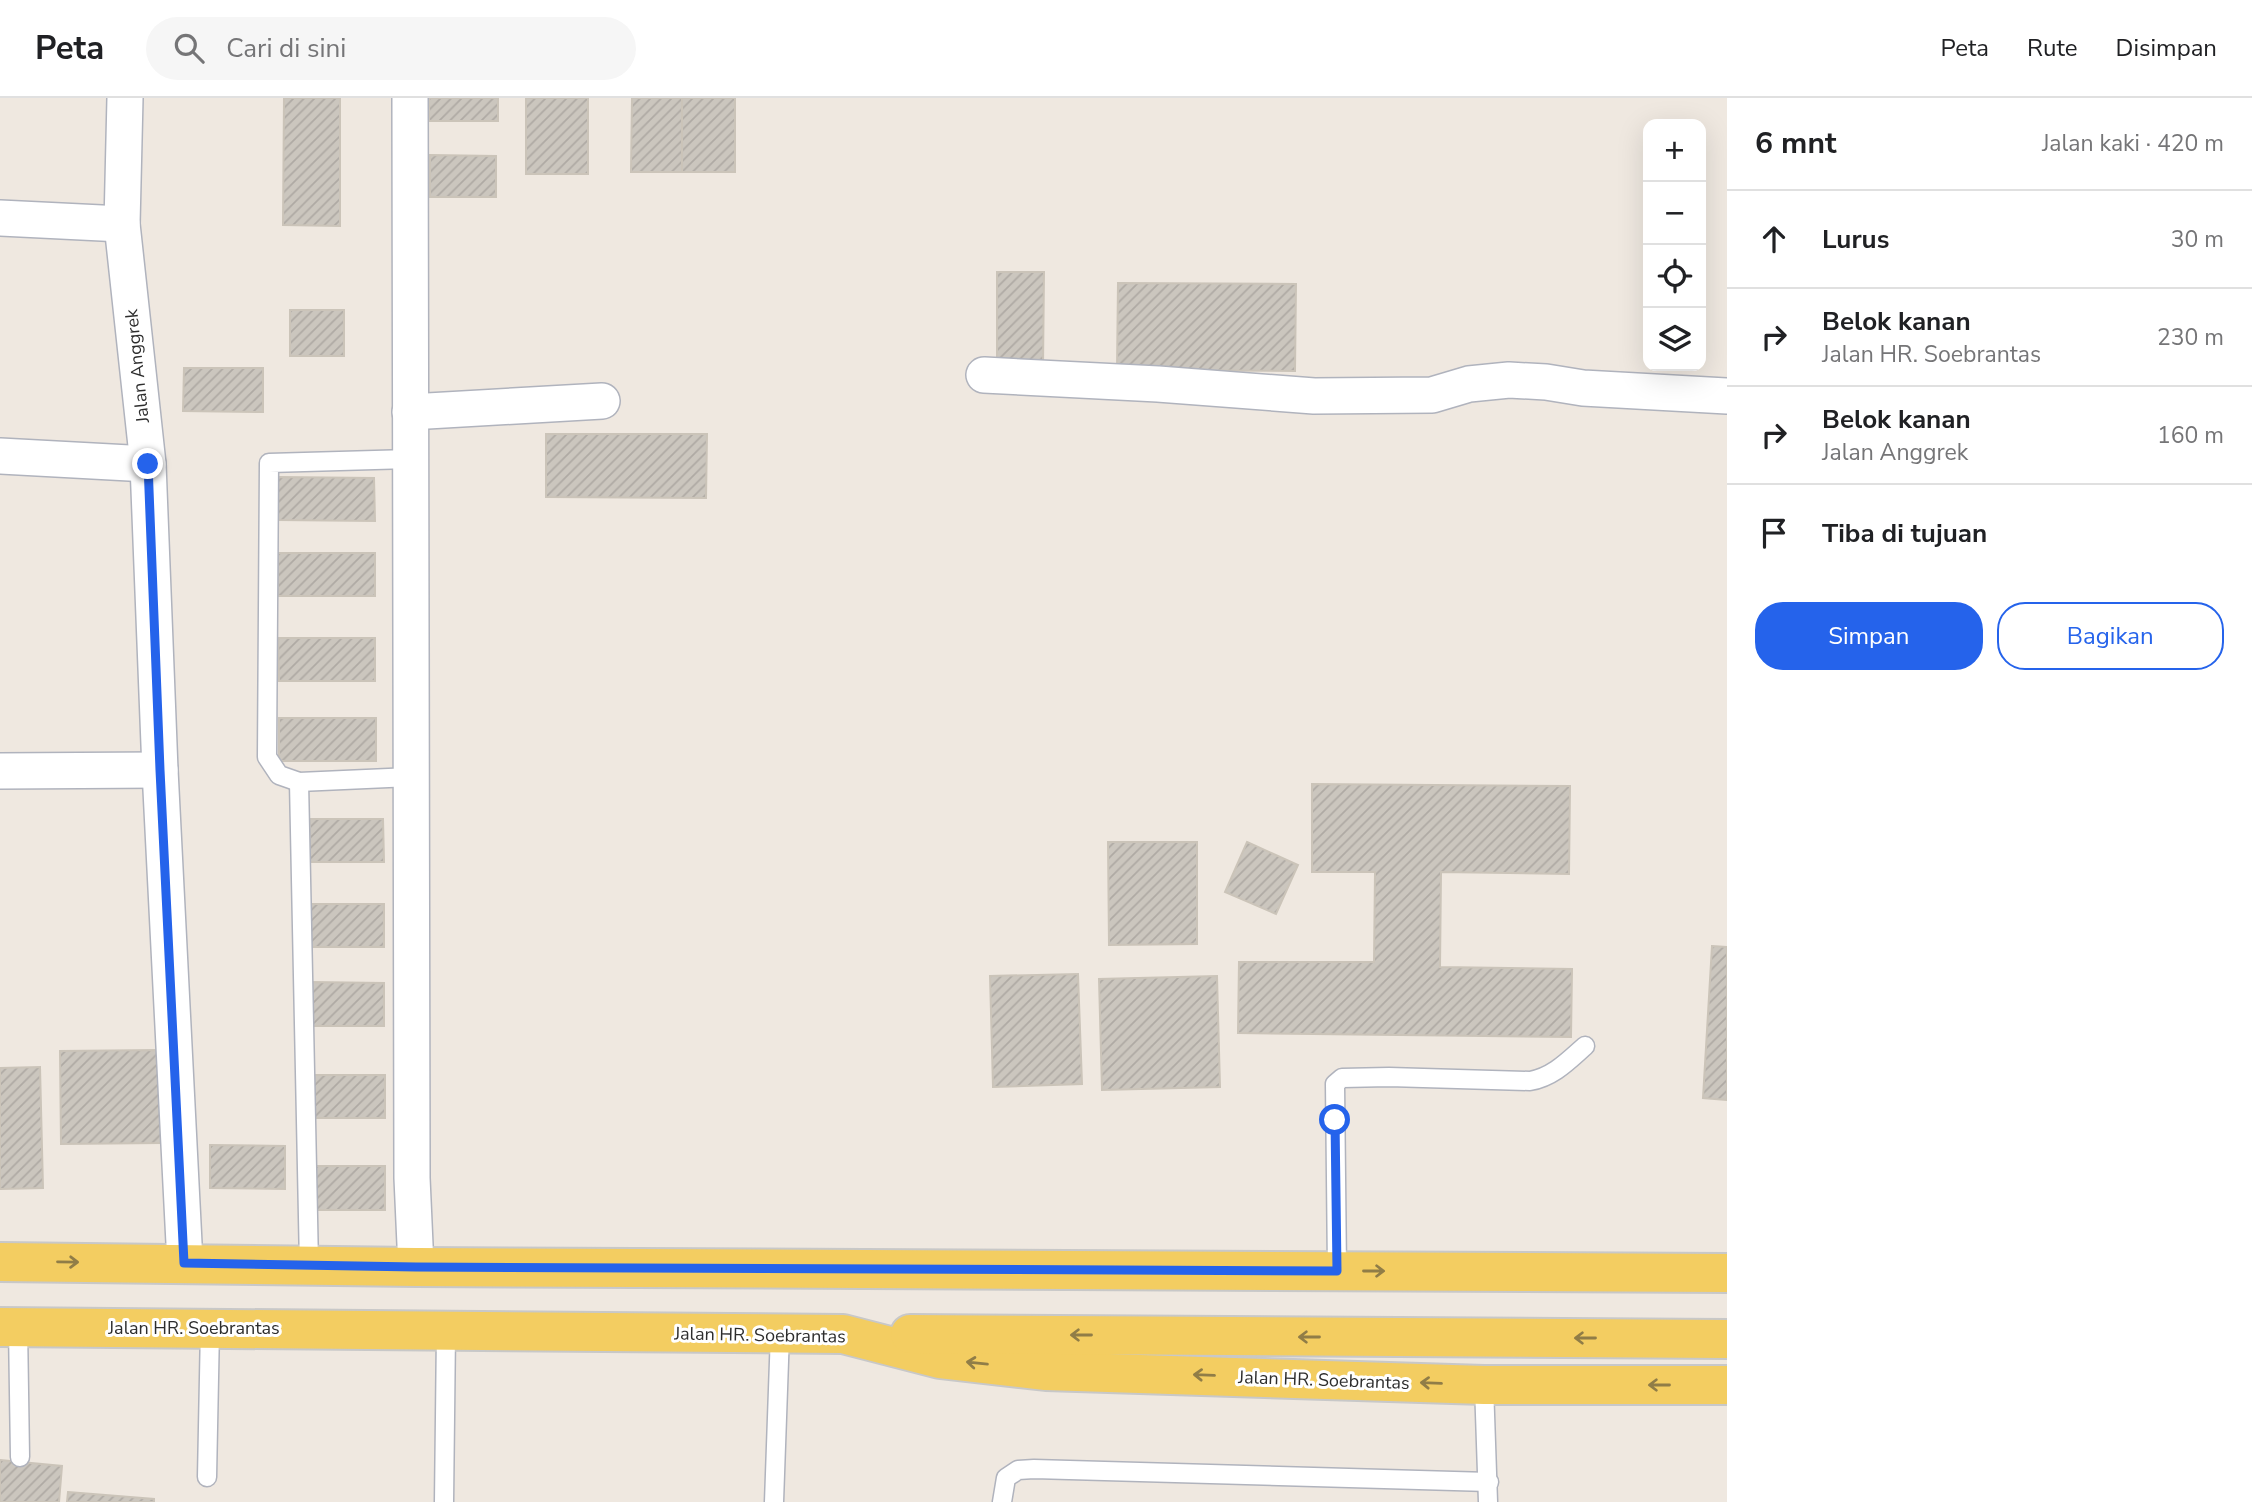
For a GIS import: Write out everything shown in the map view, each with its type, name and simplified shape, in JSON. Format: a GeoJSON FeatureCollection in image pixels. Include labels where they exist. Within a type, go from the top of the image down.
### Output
{"type":"FeatureCollection","features":[{"type":"Feature","properties":{"kind":"main road"},"geometry":{"type":"LineString","coordinates":[[1623,1273],[1727,1248]]}},
{"type":"Feature","properties":{"kind":"main road"},"geometry":{"type":"LineString","coordinates":[[0,1262],[416,1267],[1727,1273]]}},
{"type":"Feature","properties":{"kind":"main road","name":"Jalan HR. Soebrantas"},"geometry":{"type":"LineString","coordinates":[[9,1327],[843,1334],[940,1359],[1046,1371],[1484,1385],[1727,1385]]}},
{"type":"Feature","properties":{"kind":"main road"},"geometry":{"type":"LineString","coordinates":[[843,1334],[1727,1339]]}},
{"type":"Feature","properties":{"kind":"street","name":"Jalan Anggrek"},"geometry":{"type":"LineString","coordinates":[[125,98],[122,224],[148,464],[184,1263]]}},
{"type":"Feature","properties":{"kind":"street"},"geometry":{"type":"LineString","coordinates":[[410,98],[412,1178],[416,1267]]}},
{"type":"Feature","properties":{"kind":"street"},"geometry":{"type":"LineString","coordinates":[[0,218],[122,224]]}},
{"type":"Feature","properties":{"kind":"street"},"geometry":{"type":"LineString","coordinates":[[984,375],[1314,396],[1432,396],[1469,384],[1509,380],[1583,388],[1727,396]]}},
{"type":"Feature","properties":{"kind":"street"},"geometry":{"type":"LineString","coordinates":[[410,412],[602,401]]}},
{"type":"Feature","properties":{"kind":"street"},"geometry":{"type":"LineString","coordinates":[[0,456],[148,464]]}},
{"type":"Feature","properties":{"kind":"street"},"geometry":{"type":"LineString","coordinates":[[0,771],[160,770]]}},
{"type":"Feature","properties":{"kind":"lane"},"geometry":{"type":"LineString","coordinates":[[410,459],[270,463],[267,757],[279,775],[299,782],[411,777]]}},
{"type":"Feature","properties":{"kind":"lane"},"geometry":{"type":"LineString","coordinates":[[299,782],[309,1265]]}},
{"type":"Feature","properties":{"kind":"lane"},"geometry":{"type":"LineString","coordinates":[[1337,1271],[1335,1084],[1342,1079],[1389,1077],[1530,1081],[1542,1079],[1556,1071],[1586,1046]]}},
{"type":"Feature","properties":{"kind":"lane"},"geometry":{"type":"LineString","coordinates":[[9,1327],[20,1457]]}},
{"type":"Feature","properties":{"kind":"lane"},"geometry":{"type":"LineString","coordinates":[[207,1477],[210,1328]]}},
{"type":"Feature","properties":{"kind":"lane"},"geometry":{"type":"LineString","coordinates":[[444,1502],[446,1331]]}},
{"type":"Feature","properties":{"kind":"lane"},"geometry":{"type":"LineString","coordinates":[[774,1502],[780,1333]]}},
{"type":"Feature","properties":{"kind":"lane"},"geometry":{"type":"LineString","coordinates":[[1484,1385],[1488,1502]]}},
{"type":"Feature","properties":{"kind":"lane"},"geometry":{"type":"LineString","coordinates":[[1002,1502],[1006,1478],[1018,1470],[1034,1469],[1489,1482]]}},
{"type":"Feature","properties":{"kind":"building"},"geometry":{"type":"Polygon","coordinates":[[[284,98],[340,98],[340,226],[283,225],[284,98]]]}},
{"type":"Feature","properties":{"kind":"building"},"geometry":{"type":"Polygon","coordinates":[[[429,98],[498,98],[498,121],[429,121],[429,98]]]}},
{"type":"Feature","properties":{"kind":"building"},"geometry":{"type":"Polygon","coordinates":[[[526,98],[588,98],[588,174],[526,174],[526,98]]]}},
{"type":"Feature","properties":{"kind":"building"},"geometry":{"type":"Polygon","coordinates":[[[632,98],[682,98],[682,172],[631,172],[632,98]]]}},
{"type":"Feature","properties":{"kind":"building"},"geometry":{"type":"Polygon","coordinates":[[[682,98],[735,98],[735,172],[682,172],[682,98]]]}},
{"type":"Feature","properties":{"kind":"building"},"geometry":{"type":"Polygon","coordinates":[[[430,155],[496,156],[496,197],[430,197],[430,155]]]}},
{"type":"Feature","properties":{"kind":"building"},"geometry":{"type":"Polygon","coordinates":[[[997,272],[1044,272],[1043,368],[997,368],[997,272]]]}},
{"type":"Feature","properties":{"kind":"building"},"geometry":{"type":"Polygon","coordinates":[[[1118,283],[1296,284],[1295,371],[1117,370],[1118,283]]]}},
{"type":"Feature","properties":{"kind":"building"},"geometry":{"type":"Polygon","coordinates":[[[290,310],[344,310],[344,356],[290,356],[290,310]]]}},
{"type":"Feature","properties":{"kind":"building"},"geometry":{"type":"Polygon","coordinates":[[[184,368],[263,368],[263,412],[183,411],[184,368]]]}},
{"type":"Feature","properties":{"kind":"building"},"geometry":{"type":"Polygon","coordinates":[[[546,434],[707,434],[706,498],[546,497],[546,434]]]}},
{"type":"Feature","properties":{"kind":"building"},"geometry":{"type":"Polygon","coordinates":[[[278,477],[374,478],[375,521],[278,520],[278,477]]]}},
{"type":"Feature","properties":{"kind":"building"},"geometry":{"type":"Polygon","coordinates":[[[278,553],[375,553],[375,596],[278,596],[278,553]]]}},
{"type":"Feature","properties":{"kind":"building"},"geometry":{"type":"Polygon","coordinates":[[[278,638],[375,638],[375,681],[279,681],[278,638]]]}},
{"type":"Feature","properties":{"kind":"building"},"geometry":{"type":"Polygon","coordinates":[[[279,718],[376,718],[376,761],[279,761],[279,718]]]}},
{"type":"Feature","properties":{"kind":"building"},"geometry":{"type":"Polygon","coordinates":[[[1312,784],[1570,786],[1569,874],[1441,872],[1440,967],[1572,969],[1571,1037],[1238,1033],[1239,962],[1374,962],[1375,872],[1312,872],[1312,784]]]}},
{"type":"Feature","properties":{"kind":"building"},"geometry":{"type":"Polygon","coordinates":[[[310,819],[383,819],[384,862],[310,862],[310,819]]]}},
{"type":"Feature","properties":{"kind":"building"},"geometry":{"type":"Polygon","coordinates":[[[1108,842],[1197,842],[1197,944],[1109,945],[1108,842]]]}},
{"type":"Feature","properties":{"kind":"building"},"geometry":{"type":"Polygon","coordinates":[[[1247,842],[1298,865],[1276,914],[1225,892],[1247,842]]]}},
{"type":"Feature","properties":{"kind":"building"},"geometry":{"type":"Polygon","coordinates":[[[310,904],[384,904],[384,947],[310,947],[310,904]]]}},
{"type":"Feature","properties":{"kind":"building"},"geometry":{"type":"Polygon","coordinates":[[[1712,946],[1727,947],[1727,1100],[1703,1098],[1712,946]]]}},
{"type":"Feature","properties":{"kind":"building"},"geometry":{"type":"Polygon","coordinates":[[[1078,974],[1082,1084],[993,1087],[990,976],[1078,974]]]}},
{"type":"Feature","properties":{"kind":"building"},"geometry":{"type":"Polygon","coordinates":[[[1217,976],[1220,1087],[1102,1090],[1099,979],[1217,976]]]}},
{"type":"Feature","properties":{"kind":"building"},"geometry":{"type":"Polygon","coordinates":[[[310,982],[384,983],[384,1026],[311,1026],[310,982]]]}},
{"type":"Feature","properties":{"kind":"building"},"geometry":{"type":"Polygon","coordinates":[[[160,1050],[161,1143],[61,1144],[60,1051],[160,1050]]]}},
{"type":"Feature","properties":{"kind":"building"},"geometry":{"type":"Polygon","coordinates":[[[40,1067],[43,1188],[0,1189],[0,1068],[40,1067]]]}},
{"type":"Feature","properties":{"kind":"building"},"geometry":{"type":"Polygon","coordinates":[[[311,1075],[385,1075],[385,1118],[311,1118],[311,1075]]]}},
{"type":"Feature","properties":{"kind":"building"},"geometry":{"type":"Polygon","coordinates":[[[210,1145],[285,1146],[285,1189],[210,1188],[210,1145]]]}},
{"type":"Feature","properties":{"kind":"building"},"geometry":{"type":"Polygon","coordinates":[[[311,1166],[385,1166],[385,1210],[311,1210],[311,1166]]]}},
{"type":"Feature","properties":{"kind":"building"},"geometry":{"type":"Polygon","coordinates":[[[0,1460],[62,1466],[59,1502],[0,1502],[0,1460]]]}},
{"type":"Feature","properties":{"kind":"building"},"geometry":{"type":"Polygon","coordinates":[[[68,1492],[154,1499],[154,1502],[67,1502],[68,1492]]]}},
{"type":"Feature","properties":{"kind":"route"},"geometry":{"type":"LineString","coordinates":[[148,464],[184,1263],[416,1267],[1337,1271],[1335,1120]]}}]}
